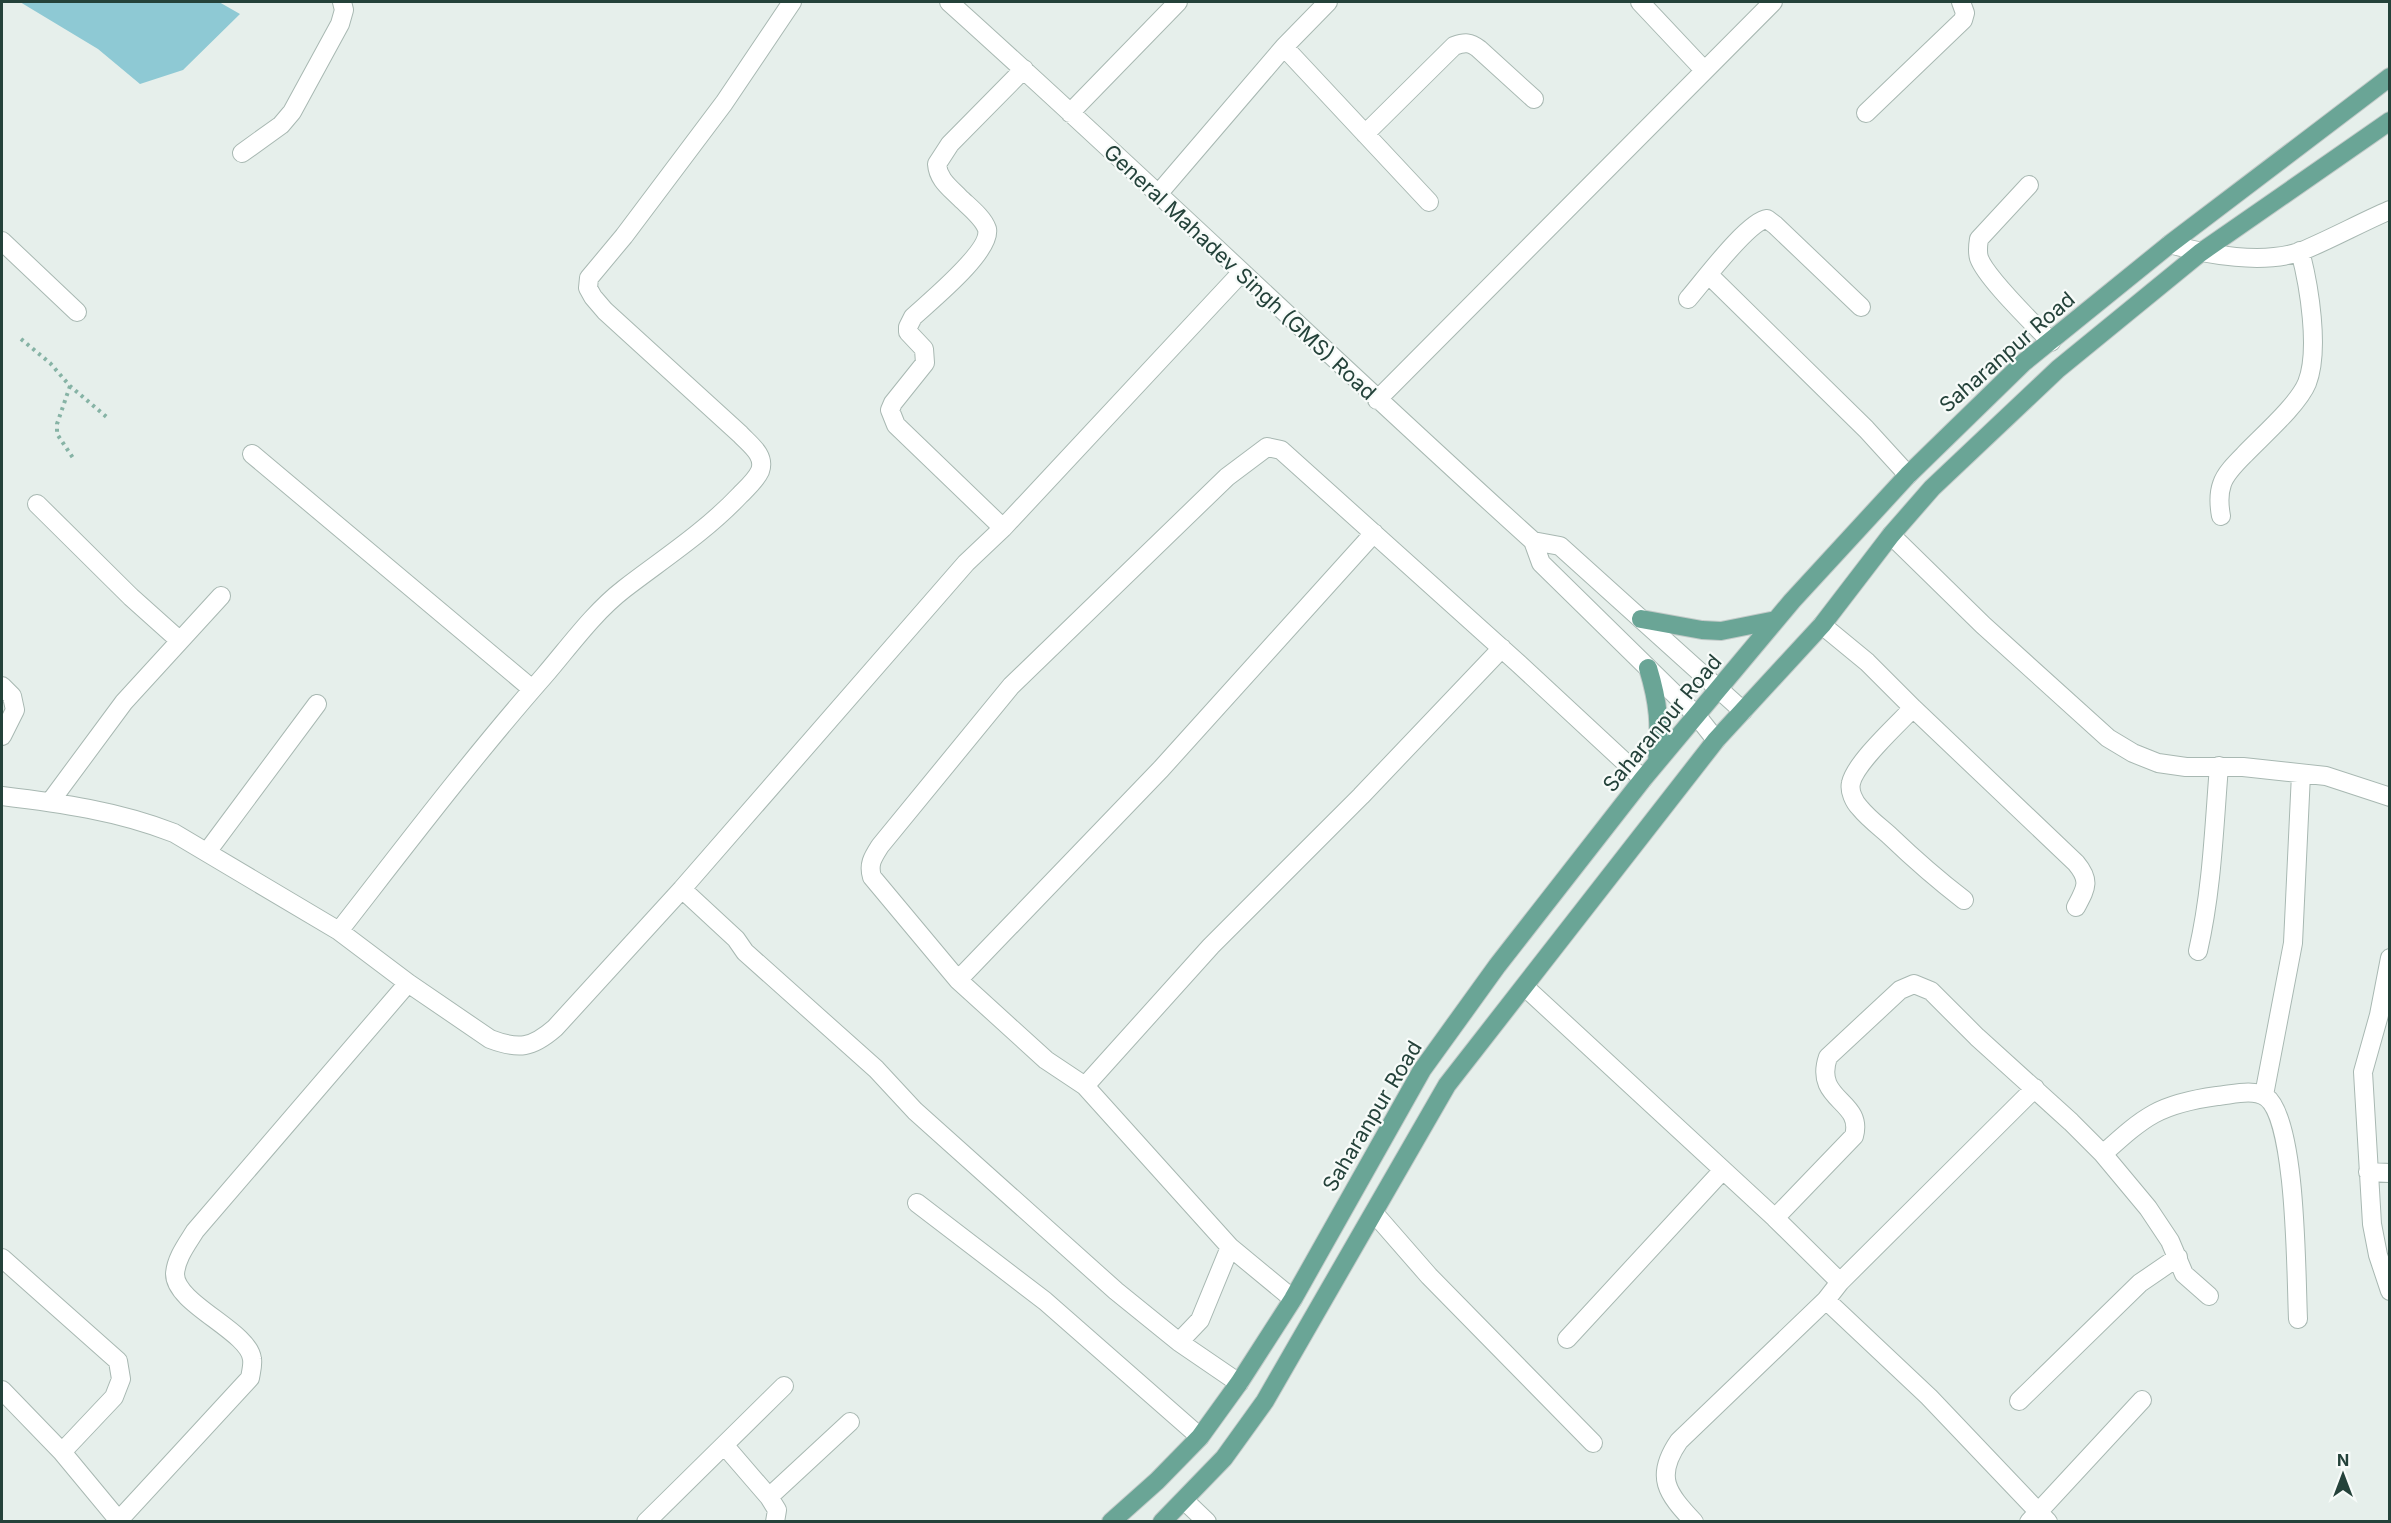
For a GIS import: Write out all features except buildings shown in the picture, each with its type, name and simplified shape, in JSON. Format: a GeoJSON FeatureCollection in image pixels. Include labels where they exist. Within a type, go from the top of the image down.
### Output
{"type":"FeatureCollection","features":[{"type":"Feature","properties":{"kind":"main road","name":"Saharanpur Road"},"geometry":{"type":"LineString","coordinates":[[1111,1521],[1157,1481],[1200,1437],[1239,1383],[1293,1299],[1422,1070],[1497,966],[1643,779],[1776,620],[1908,475],[2023,363],[2170,244],[2390,77]]}},
{"type":"Feature","properties":{"kind":"main road"},"geometry":{"type":"LineString","coordinates":[[1162,1521],[1224,1458],[1265,1401],[1447,1085],[1716,740],[1822,625],[1891,536],[1932,488],[2058,369],[2200,253],[2390,121]]}},
{"type":"Feature","properties":{"kind":"main road"},"geometry":{"type":"LineString","coordinates":[[1641,619],[1702,630],[1721,631],[1776,620]]}},
{"type":"Feature","properties":{"kind":"main road"},"geometry":{"type":"LineString","coordinates":[[1648,668],[1657,697],[1659,715],[1657,762]]}},
{"type":"Feature","properties":{"kind":"main road"},"geometry":{"type":"LineString","coordinates":[[1422,1070],[1447,1085]]}},
{"type":"Feature","properties":{"kind":"street"},"geometry":{"type":"LineString","coordinates":[[242,153],[281,125],[292,112],[340,24],[344,10],[342,2]]}},
{"type":"Feature","properties":{"kind":"street"},"geometry":{"type":"LineString","coordinates":[[339,931],[434,808],[532,689],[598,614],[621,591],[701,531],[735,501],[759,472],[762,462],[758,453],[605,311],[592,297],[588,288],[589,278],[624,236],[724,103],[792,2]]}},
{"type":"Feature","properties":{"kind":"street","name":"General Mahadev Singh (GMS) Road"},"geometry":{"type":"LineString","coordinates":[[949,2],[1159,194],[1377,400],[1533,541],[1541,563],[1697,716],[1716,740]]}},
{"type":"Feature","properties":{"kind":"street"},"geometry":{"type":"LineString","coordinates":[[1070,113],[1178,2]]}},
{"type":"Feature","properties":{"kind":"street"},"geometry":{"type":"LineString","coordinates":[[1159,194],[1284,47],[1328,2]]}},
{"type":"Feature","properties":{"kind":"street"},"geometry":{"type":"LineString","coordinates":[[1640,2],[1704,70]]}},
{"type":"Feature","properties":{"kind":"street"},"geometry":{"type":"LineString","coordinates":[[1377,400],[1773,2]]}},
{"type":"Feature","properties":{"kind":"street"},"geometry":{"type":"LineString","coordinates":[[1866,113],[1963,21],[1965,13],[1960,2]]}},
{"type":"Feature","properties":{"kind":"street"},"geometry":{"type":"LineString","coordinates":[[1365,134],[1455,46],[1464,42],[1479,49],[1534,99]]}},
{"type":"Feature","properties":{"kind":"street"},"geometry":{"type":"LineString","coordinates":[[1284,47],[1429,202]]}},
{"type":"Feature","properties":{"kind":"street"},"geometry":{"type":"LineString","coordinates":[[1003,528],[896,425],[890,410],[925,363],[924,349],[908,332],[908,327],[914,317],[972,261],[986,237],[987,229],[982,221],[945,183],[938,173],[937,164],[950,144],[1024,69]]}},
{"type":"Feature","properties":{"kind":"street"},"geometry":{"type":"LineString","coordinates":[[2029,185],[1979,239],[1978,257],[2005,293],[2050,342]]}},
{"type":"Feature","properties":{"kind":"street"},"geometry":{"type":"LineString","coordinates":[[2170,244],[2200,253],[2267,258],[2300,251],[2390,210]]}},
{"type":"Feature","properties":{"kind":"street"},"geometry":{"type":"LineString","coordinates":[[1688,299],[1739,239],[1757,223],[1767,219],[1861,307]]}},
{"type":"Feature","properties":{"kind":"street"},"geometry":{"type":"LineString","coordinates":[[2,241],[77,312]]}},
{"type":"Feature","properties":{"kind":"street"},"geometry":{"type":"LineString","coordinates":[[2222,516],[2219,495],[2223,481],[2236,463],[2291,404],[2306,385],[2310,372],[2313,345],[2307,275],[2300,251]]}},
{"type":"Feature","properties":{"kind":"street"},"geometry":{"type":"LineString","coordinates":[[2,796],[104,811],[174,833],[339,931],[408,983],[490,1039],[504,1045],[523,1046],[538,1042],[555,1028],[682,890],[966,563],[1003,528],[1241,273]]}},
{"type":"Feature","properties":{"kind":"street"},"geometry":{"type":"LineString","coordinates":[[1708,275],[1866,429],[1908,475]]}},
{"type":"Feature","properties":{"kind":"street"},"geometry":{"type":"LineString","coordinates":[[1293,1299],[1230,1247],[1085,1086],[1046,1059],[958,980],[872,877],[869,868],[871,859],[1011,686],[1227,477],[1267,447],[1281,450],[1374,532],[1643,779]]}},
{"type":"Feature","properties":{"kind":"street"},"geometry":{"type":"LineString","coordinates":[[252,454],[532,689]]}},
{"type":"Feature","properties":{"kind":"street"},"geometry":{"type":"LineString","coordinates":[[37,504],[131,597],[179,640]]}},
{"type":"Feature","properties":{"kind":"street"},"geometry":{"type":"LineString","coordinates":[[958,980],[1161,769],[1374,532]]}},
{"type":"Feature","properties":{"kind":"street"},"geometry":{"type":"LineString","coordinates":[[1891,536],[1983,625],[2108,738],[2133,753],[2158,764],[2186,767],[2219,766],[2326,776],[2390,797]]}},
{"type":"Feature","properties":{"kind":"street","name":"General Mahadev Singh (GMS) Road"},"geometry":{"type":"LineString","coordinates":[[1533,541],[1560,546],[1743,711]]}},
{"type":"Feature","properties":{"kind":"street"},"geometry":{"type":"LineString","coordinates":[[50,802],[124,702],[221,596]]}},
{"type":"Feature","properties":{"kind":"street"},"geometry":{"type":"LineString","coordinates":[[1822,625],[1867,662],[2084,871],[2085,889],[2076,907]]}},
{"type":"Feature","properties":{"kind":"street"},"geometry":{"type":"LineString","coordinates":[[1085,1086],[1211,946],[1361,796],[1502,648]]}},
{"type":"Feature","properties":{"kind":"street"},"geometry":{"type":"LineString","coordinates":[[2,686],[12,696],[15,710],[2,736]]}},
{"type":"Feature","properties":{"kind":"street"},"geometry":{"type":"LineString","coordinates":[[207,852],[317,704]]}},
{"type":"Feature","properties":{"kind":"street"},"geometry":{"type":"LineString","coordinates":[[1913,708],[1880,741],[1854,775],[1850,784],[1851,794],[1870,818],[1925,869],[1964,900]]}},
{"type":"Feature","properties":{"kind":"street"},"geometry":{"type":"LineString","coordinates":[[2198,951],[2212,863],[2219,766]]}},
{"type":"Feature","properties":{"kind":"street"},"geometry":{"type":"LineString","coordinates":[[2264,1095],[2293,943],[2301,774]]}},
{"type":"Feature","properties":{"kind":"street"},"geometry":{"type":"LineString","coordinates":[[682,890],[736,939],[745,952],[876,1069],[915,1111],[1116,1291],[1179,1342],[1239,1383]]}},
{"type":"Feature","properties":{"kind":"street"},"geometry":{"type":"LineString","coordinates":[[2390,958],[2379,1015],[2363,1072],[2368,1172],[2378,1255],[2390,1291]]}},
{"type":"Feature","properties":{"kind":"street"},"geometry":{"type":"LineString","coordinates":[[2,1390],[62,1452],[120,1521],[250,1378],[252,1358],[242,1342],[183,1292],[175,1275],[179,1256],[195,1232],[408,983]]}},
{"type":"Feature","properties":{"kind":"street"},"geometry":{"type":"LineString","coordinates":[[1775,1218],[1854,1136],[1857,1126],[1854,1116],[1827,1086],[1824,1067],[1828,1057],[1900,990],[1914,984],[1931,991],[2103,1154],[2148,1208],[2170,1241],[2184,1274],[2209,1296]]}},
{"type":"Feature","properties":{"kind":"street"},"geometry":{"type":"LineString","coordinates":[[1525,987],[1775,1218],[1840,1282]]}},
{"type":"Feature","properties":{"kind":"street"},"geometry":{"type":"LineString","coordinates":[[1694,1521],[1677,1504],[1666,1486],[1664,1470],[1679,1441],[1826,1300],[1840,1282],[2035,1088]]}},
{"type":"Feature","properties":{"kind":"street"},"geometry":{"type":"LineString","coordinates":[[2103,1154],[2137,1123],[2159,1109],[2187,1101],[2249,1092],[2264,1095],[2273,1104],[2289,1160],[2293,1189],[2298,1319]]}},
{"type":"Feature","properties":{"kind":"street"},"geometry":{"type":"LineString","coordinates":[[1567,1339],[1723,1170]]}},
{"type":"Feature","properties":{"kind":"street"},"geometry":{"type":"LineString","coordinates":[[2368,1172],[2390,1173]]}},
{"type":"Feature","properties":{"kind":"street"},"geometry":{"type":"LineString","coordinates":[[917,1203],[1045,1301],[1200,1437]]}},
{"type":"Feature","properties":{"kind":"street"},"geometry":{"type":"LineString","coordinates":[[1374,1213],[1429,1276],[1593,1443]]}},
{"type":"Feature","properties":{"kind":"street"},"geometry":{"type":"LineString","coordinates":[[1179,1342],[1200,1320],[1230,1247]]}},
{"type":"Feature","properties":{"kind":"street"},"geometry":{"type":"LineString","coordinates":[[2019,1401],[2140,1283],[2178,1257]]}},
{"type":"Feature","properties":{"kind":"street"},"geometry":{"type":"LineString","coordinates":[[2,1258],[118,1361],[121,1379],[114,1397],[62,1452]]}},
{"type":"Feature","properties":{"kind":"street"},"geometry":{"type":"LineString","coordinates":[[1826,1300],[1929,1397],[2039,1518],[2142,1400]]}},
{"type":"Feature","properties":{"kind":"street"},"geometry":{"type":"LineString","coordinates":[[646,1521],[784,1386]]}},
{"type":"Feature","properties":{"kind":"street"},"geometry":{"type":"LineString","coordinates":[[769,1497],[850,1422]]}},
{"type":"Feature","properties":{"kind":"street"},"geometry":{"type":"LineString","coordinates":[[725,1446],[769,1497],[777,1510],[775,1521]]}},
{"type":"Feature","properties":{"kind":"street"},"geometry":{"type":"LineString","coordinates":[[1184,1500],[1207,1521]]}},
{"type":"Feature","properties":{"kind":"path"},"geometry":{"type":"LineString","coordinates":[[21,339],[50,363],[70,386],[110,418]]}},
{"type":"Feature","properties":{"kind":"path"},"geometry":{"type":"LineString","coordinates":[[70,386],[57,424],[57,434],[73,458]]}},
{"type":"Feature","properties":{"kind":"water"},"geometry":{"type":"Polygon","coordinates":[[[20,2],[219,2],[240,14],[183,70],[140,84],[98,49],[20,2]]]}}]}
